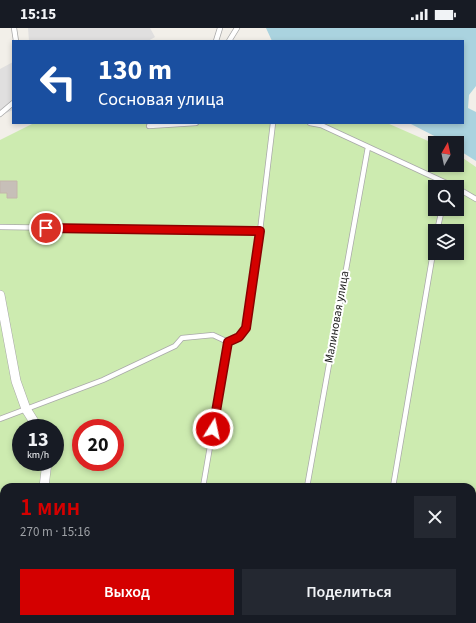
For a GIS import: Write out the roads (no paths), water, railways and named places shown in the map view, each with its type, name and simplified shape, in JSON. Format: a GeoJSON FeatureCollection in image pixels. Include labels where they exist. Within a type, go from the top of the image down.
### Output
{"type":"FeatureCollection","features":[{"type":"Feature","properties":{"kind":"street"},"geometry":{"type":"LineString","coordinates":[[0,295],[16,381],[26,409],[32,419]]}},
{"type":"Feature","properties":{"kind":"street"},"geometry":{"type":"LineString","coordinates":[[44,483],[46,471]]}},
{"type":"Feature","properties":{"kind":"lane"},"geometry":{"type":"LineString","coordinates":[[14,28],[16,40]]}},
{"type":"Feature","properties":{"kind":"lane"},"geometry":{"type":"LineString","coordinates":[[216,40],[220,28]]}},
{"type":"Feature","properties":{"kind":"lane"},"geometry":{"type":"LineString","coordinates":[[230,40],[237,28]]}},
{"type":"Feature","properties":{"kind":"lane"},"geometry":{"type":"LineString","coordinates":[[0,114],[12,104]]}},
{"type":"Feature","properties":{"kind":"lane"},"geometry":{"type":"LineString","coordinates":[[149,126],[180,124]]}},
{"type":"Feature","properties":{"kind":"lane"},"geometry":{"type":"LineString","coordinates":[[0,419],[103,380],[174,346],[182,338],[213,335],[228,342],[239,337],[246,328],[260,231],[273,124]]}},
{"type":"Feature","properties":{"kind":"lane"},"geometry":{"type":"LineString","coordinates":[[316,124],[321,125],[437,180]]}},
{"type":"Feature","properties":{"kind":"lane","name":"Малиновая улица"},"geometry":{"type":"LineString","coordinates":[[307,483],[368,147]]}},
{"type":"Feature","properties":{"kind":"lane"},"geometry":{"type":"LineString","coordinates":[[464,192],[476,198]]}},
{"type":"Feature","properties":{"kind":"lane"},"geometry":{"type":"LineString","coordinates":[[0,227],[260,231]]}},
{"type":"Feature","properties":{"kind":"lane"},"geometry":{"type":"LineString","coordinates":[[394,483],[432,260]]}},
{"type":"Feature","properties":{"kind":"lane"},"geometry":{"type":"LineString","coordinates":[[204,483],[228,342]]}},
{"type":"Feature","properties":{"kind":"water"},"geometry":{"type":"Polygon","coordinates":[[[266,28],[476,28],[476,86],[469,95],[468,108],[476,112],[476,161],[464,153],[464,136],[434,136],[411,124],[464,124],[464,40],[272,40],[266,28]]]}}]}
